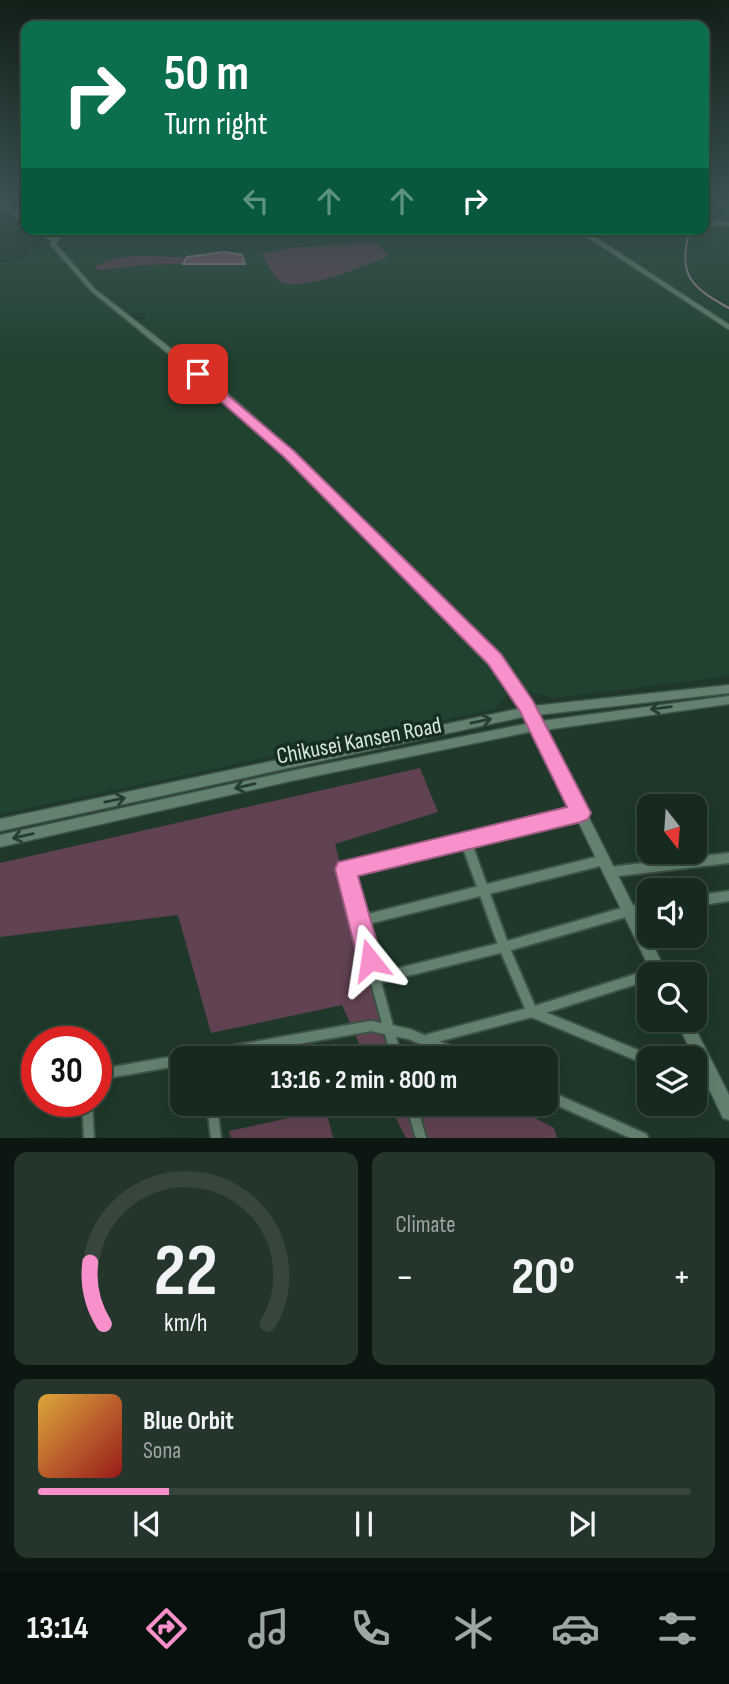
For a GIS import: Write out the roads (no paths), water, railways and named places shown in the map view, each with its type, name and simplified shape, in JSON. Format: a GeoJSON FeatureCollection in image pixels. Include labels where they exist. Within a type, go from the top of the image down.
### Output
{"type":"FeatureCollection","features":[{"type":"Feature","properties":{"kind":"street"},"geometry":{"type":"LineString","coordinates":[[62,254],[93,289],[269,435],[495,659],[530,711],[629,911],[650,962]]}},
{"type":"Feature","properties":{"kind":"street"},"geometry":{"type":"LineString","coordinates":[[617,254],[729,327]]}},
{"type":"Feature","properties":{"kind":"street","name":"Chikusei Kansen Road"},"geometry":{"type":"LineString","coordinates":[[0,825],[530,711],[729,689]]}},
{"type":"Feature","properties":{"kind":"street","name":"Chikusei Kansen Road"},"geometry":{"type":"LineString","coordinates":[[0,841],[291,776],[537,726],[729,700]]}},
{"type":"Feature","properties":{"kind":"street"},"geometry":{"type":"LineString","coordinates":[[393,1046],[345,869],[581,813]]}},
{"type":"Feature","properties":{"kind":"street"},"geometry":{"type":"LineString","coordinates":[[465,839],[504,947],[532,1012],[637,1055]]}},
{"type":"Feature","properties":{"kind":"street"},"geometry":{"type":"LineString","coordinates":[[610,872],[729,858]]}},
{"type":"Feature","properties":{"kind":"street"},"geometry":{"type":"LineString","coordinates":[[359,921],[604,860]]}},
{"type":"Feature","properties":{"kind":"street"},"geometry":{"type":"LineString","coordinates":[[707,899],[729,895]]}},
{"type":"Feature","properties":{"kind":"street"},"geometry":{"type":"LineString","coordinates":[[375,979],[637,910]]}},
{"type":"Feature","properties":{"kind":"street"},"geometry":{"type":"LineString","coordinates":[[429,1039],[532,1012],[637,980]]}},
{"type":"Feature","properties":{"kind":"street"},"geometry":{"type":"LineString","coordinates":[[265,1046],[371,1026],[429,1039],[443,1046]]}},
{"type":"Feature","properties":{"kind":"street"},"geometry":{"type":"LineString","coordinates":[[689,1032],[729,1112]]}},
{"type":"Feature","properties":{"kind":"street"},"geometry":{"type":"LineString","coordinates":[[112,1072],[170,1062]]}},
{"type":"Feature","properties":{"kind":"street"},"geometry":{"type":"LineString","coordinates":[[707,1084],[718,1088]]}},
{"type":"Feature","properties":{"kind":"street"},"geometry":{"type":"LineString","coordinates":[[558,1100],[643,1138]]}},
{"type":"Feature","properties":{"kind":"street"},"geometry":{"type":"LineString","coordinates":[[213,1116],[216,1138]]}},
{"type":"Feature","properties":{"kind":"street"},"geometry":{"type":"LineString","coordinates":[[415,1116],[421,1138]]}},
{"type":"Feature","properties":{"kind":"street"},"geometry":{"type":"LineString","coordinates":[[88,1117],[89,1138]]}},
{"type":"Feature","properties":{"kind":"waterway"},"geometry":{"type":"LineString","coordinates":[[685,254],[686,268],[696,286],[729,308]]}}]}
